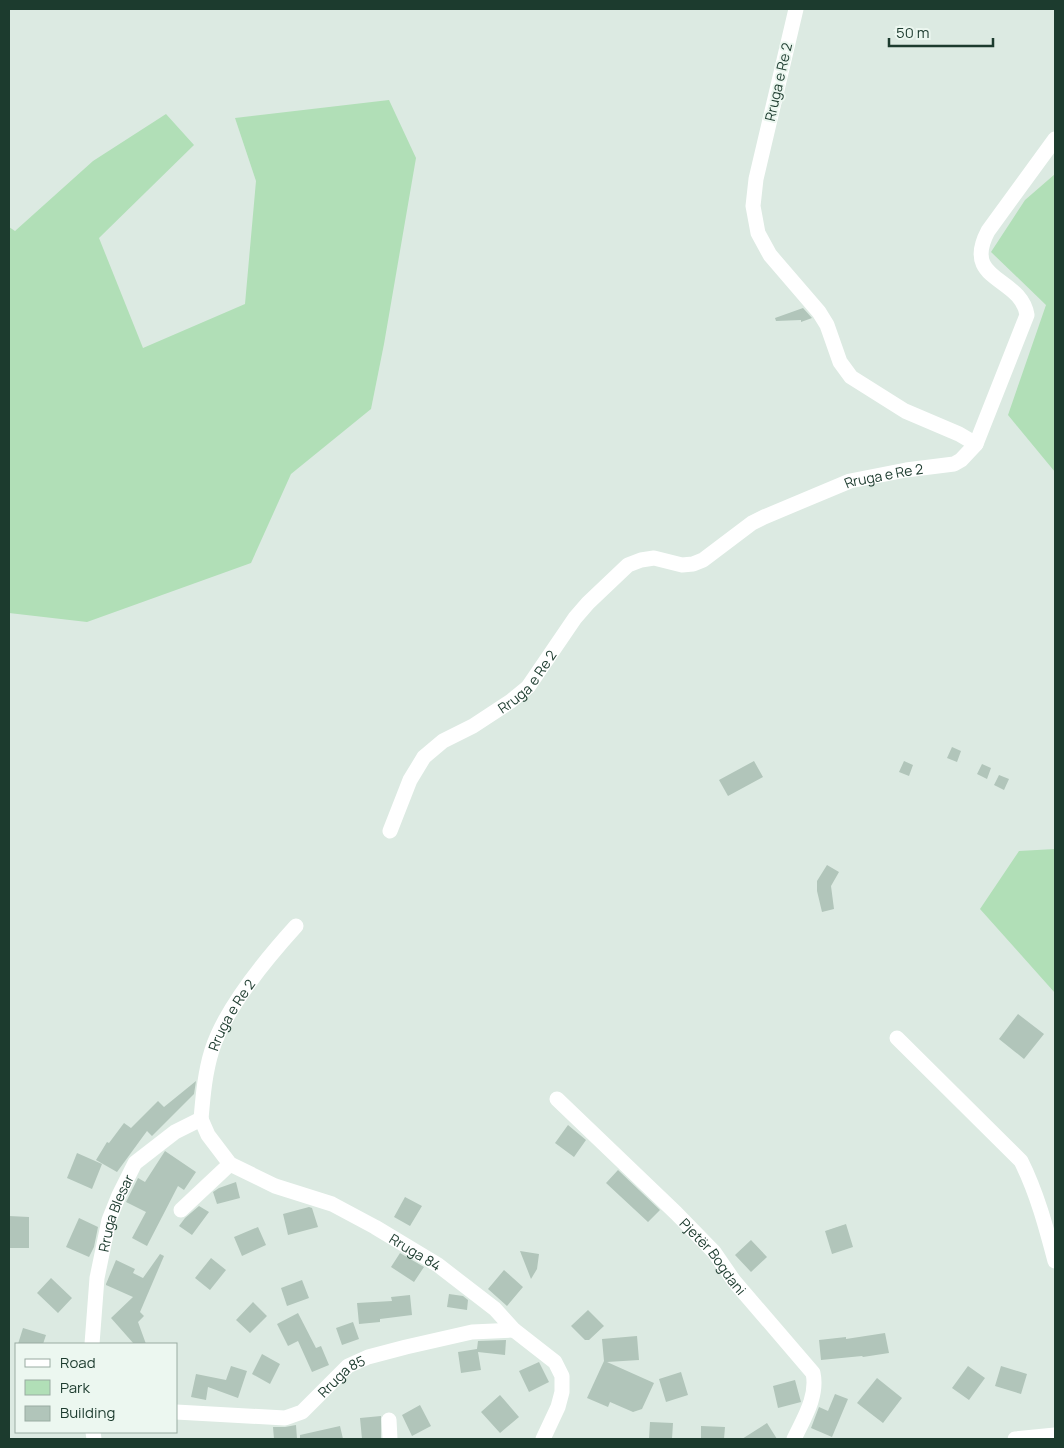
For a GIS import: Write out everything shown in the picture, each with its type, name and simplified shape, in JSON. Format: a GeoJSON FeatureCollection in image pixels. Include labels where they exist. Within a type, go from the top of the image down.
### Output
{"type":"FeatureCollection","features":[{"type":"Feature","properties":{"kind":"street","name":"Rruga e Re 2"},"geometry":{"type":"LineString","coordinates":[[390,831],[410,780],[424,757],[443,741],[473,726],[528,687],[575,618],[628,565],[654,558],[682,565],[693,564],[703,560],[752,523],[772,513],[850,481],[906,470],[954,464],[961,460],[976,444],[959,434],[905,411],[851,377],[840,362],[827,325],[819,312],[770,255],[758,234],[753,206],[756,179],[796,9]]}},
{"type":"Feature","properties":{"kind":"street"},"geometry":{"type":"LineString","coordinates":[[976,444],[1028,315],[1026,305],[1018,295],[987,272],[980,257],[981,244],[988,231],[1055,139]]}},
{"type":"Feature","properties":{"kind":"street","name":"Rruga e Re 2"},"geometry":{"type":"LineString","coordinates":[[200,1119],[212,1049],[231,1010],[275,949],[296,926]]}},
{"type":"Feature","properties":{"kind":"street"},"geometry":{"type":"LineString","coordinates":[[897,1038],[1022,1160],[1040,1205],[1055,1261]]}},
{"type":"Feature","properties":{"kind":"street","name":"Pjetër Bogdani"},"geometry":{"type":"LineString","coordinates":[[557,1099],[714,1252],[734,1281],[813,1373],[815,1382],[814,1394],[794,1439]]}},
{"type":"Feature","properties":{"kind":"street","name":"Rruga 84"},"geometry":{"type":"LineString","coordinates":[[200,1119],[208,1135],[230,1164],[275,1186],[332,1204],[375,1227],[438,1265],[494,1309],[514,1330],[555,1362],[562,1376],[562,1392],[558,1406],[543,1439]]}},
{"type":"Feature","properties":{"kind":"street","name":"Rruga Blesar"},"geometry":{"type":"LineString","coordinates":[[92,1343],[97,1278],[108,1220],[123,1187],[135,1163],[175,1132],[200,1119]]}},
{"type":"Feature","properties":{"kind":"street"},"geometry":{"type":"LineString","coordinates":[[181,1210],[230,1164]]}},
{"type":"Feature","properties":{"kind":"street","name":"Rruga 85"},"geometry":{"type":"LineString","coordinates":[[178,1412],[285,1418],[302,1412],[348,1366],[368,1357],[406,1346],[472,1332],[514,1330]]}},
{"type":"Feature","properties":{"kind":"street"},"geometry":{"type":"LineString","coordinates":[[389,1420],[390,1439]]}},
{"type":"Feature","properties":{"kind":"street"},"geometry":{"type":"LineString","coordinates":[[1015,1439],[1055,1435]]}},
{"type":"Feature","properties":{"kind":"green space"},"geometry":{"type":"Polygon","coordinates":[[[389,100],[416,158],[371,409],[291,474],[251,563],[87,622],[9,613],[9,227],[15,231],[93,161],[166,114],[194,145],[99,238],[143,348],[245,304],[256,181],[235,118],[389,100]]]}},
{"type":"Feature","properties":{"kind":"green space"},"geometry":{"type":"Polygon","coordinates":[[[1055,174],[1055,472],[1008,415],[1046,305],[991,252],[1025,200],[1055,174]]]}},
{"type":"Feature","properties":{"kind":"green space"},"geometry":{"type":"Polygon","coordinates":[[[1055,849],[1055,993],[980,909],[1019,851],[1055,849]]]}},
{"type":"Feature","properties":{"kind":"building"},"geometry":{"type":"Polygon","coordinates":[[[803,308],[812,318],[801,322],[801,320],[776,321],[775,318],[803,308]]]}},
{"type":"Feature","properties":{"kind":"building"},"geometry":{"type":"Polygon","coordinates":[[[952,747],[961,751],[957,762],[947,758],[952,747]]]}},
{"type":"Feature","properties":{"kind":"building"},"geometry":{"type":"Polygon","coordinates":[[[754,761],[763,777],[728,796],[719,780],[754,761]]]}},
{"type":"Feature","properties":{"kind":"building"},"geometry":{"type":"Polygon","coordinates":[[[904,761],[913,765],[909,776],[899,772],[904,761]]]}},
{"type":"Feature","properties":{"kind":"building"},"geometry":{"type":"Polygon","coordinates":[[[982,764],[991,768],[987,779],[977,774],[982,764]]]}},
{"type":"Feature","properties":{"kind":"building"},"geometry":{"type":"Polygon","coordinates":[[[999,775],[1009,779],[1004,790],[994,785],[999,775]]]}},
{"type":"Feature","properties":{"kind":"building"},"geometry":{"type":"Polygon","coordinates":[[[827,865],[839,872],[831,886],[834,909],[822,912],[817,891],[817,881],[827,865]]]}},
{"type":"Feature","properties":{"kind":"building"},"geometry":{"type":"Polygon","coordinates":[[[1018,1014],[1044,1034],[1024,1059],[999,1039],[1018,1014]]]}},
{"type":"Feature","properties":{"kind":"building"},"geometry":{"type":"Polygon","coordinates":[[[196,1081],[194,1094],[152,1136],[147,1131],[117,1172],[96,1160],[107,1142],[109,1143],[124,1123],[131,1128],[158,1101],[164,1107],[196,1081]]]}},
{"type":"Feature","properties":{"kind":"building"},"geometry":{"type":"Polygon","coordinates":[[[568,1125],[586,1140],[574,1157],[555,1143],[568,1125]]]}},
{"type":"Feature","properties":{"kind":"building"},"geometry":{"type":"Polygon","coordinates":[[[165,1151],[196,1172],[184,1190],[178,1186],[147,1246],[132,1238],[146,1212],[126,1202],[138,1178],[145,1182],[165,1151]]]}},
{"type":"Feature","properties":{"kind":"building"},"geometry":{"type":"Polygon","coordinates":[[[77,1153],[102,1164],[92,1189],[67,1178],[77,1153]]]}},
{"type":"Feature","properties":{"kind":"building"},"geometry":{"type":"Polygon","coordinates":[[[618,1170],[660,1210],[648,1222],[606,1183],[618,1170]]]}},
{"type":"Feature","properties":{"kind":"building"},"geometry":{"type":"Polygon","coordinates":[[[236,1182],[240,1198],[217,1204],[213,1192],[236,1182]]]}},
{"type":"Feature","properties":{"kind":"building"},"geometry":{"type":"Polygon","coordinates":[[[405,1197],[422,1206],[410,1226],[394,1217],[405,1197]]]}},
{"type":"Feature","properties":{"kind":"building"},"geometry":{"type":"Polygon","coordinates":[[[199,1206],[209,1212],[192,1235],[179,1226],[199,1206]]]}},
{"type":"Feature","properties":{"kind":"building"},"geometry":{"type":"Polygon","coordinates":[[[309,1207],[312,1208],[318,1227],[288,1235],[283,1214],[309,1207]]]}},
{"type":"Feature","properties":{"kind":"building"},"geometry":{"type":"Polygon","coordinates":[[[9,1216],[29,1217],[29,1248],[9,1248],[9,1216]]]}},
{"type":"Feature","properties":{"kind":"building"},"geometry":{"type":"Polygon","coordinates":[[[79,1218],[98,1227],[94,1247],[89,1257],[66,1247],[79,1218]]]}},
{"type":"Feature","properties":{"kind":"building"},"geometry":{"type":"Polygon","coordinates":[[[846,1224],[853,1247],[832,1254],[825,1231],[846,1224]]]}},
{"type":"Feature","properties":{"kind":"building"},"geometry":{"type":"Polygon","coordinates":[[[258,1227],[266,1245],[242,1256],[234,1237],[258,1227]]]}},
{"type":"Feature","properties":{"kind":"building"},"geometry":{"type":"Polygon","coordinates":[[[751,1240],[767,1257],[751,1272],[735,1255],[751,1240]]]}},
{"type":"Feature","properties":{"kind":"building"},"geometry":{"type":"Polygon","coordinates":[[[520,1251],[539,1254],[537,1269],[531,1279],[520,1251]]]}},
{"type":"Feature","properties":{"kind":"building"},"geometry":{"type":"Polygon","coordinates":[[[400,1253],[424,1267],[414,1282],[391,1267],[400,1253]]]}},
{"type":"Feature","properties":{"kind":"building"},"geometry":{"type":"Polygon","coordinates":[[[160,1254],[164,1256],[140,1312],[144,1316],[138,1322],[146,1343],[133,1343],[111,1318],[133,1297],[106,1284],[116,1260],[135,1269],[133,1273],[143,1278],[160,1254]]]}},
{"type":"Feature","properties":{"kind":"building"},"geometry":{"type":"Polygon","coordinates":[[[211,1258],[226,1270],[210,1290],[195,1278],[211,1258]]]}},
{"type":"Feature","properties":{"kind":"building"},"geometry":{"type":"Polygon","coordinates":[[[504,1270],[523,1287],[507,1306],[488,1289],[504,1270]]]}},
{"type":"Feature","properties":{"kind":"building"},"geometry":{"type":"Polygon","coordinates":[[[51,1278],[72,1298],[58,1313],[37,1293],[51,1278]]]}},
{"type":"Feature","properties":{"kind":"building"},"geometry":{"type":"Polygon","coordinates":[[[302,1280],[309,1298],[287,1306],[281,1288],[302,1280]]]}},
{"type":"Feature","properties":{"kind":"building"},"geometry":{"type":"Polygon","coordinates":[[[449,1294],[463,1296],[468,1300],[467,1310],[447,1307],[449,1294]]]}},
{"type":"Feature","properties":{"kind":"building"},"geometry":{"type":"Polygon","coordinates":[[[410,1295],[412,1315],[380,1319],[380,1322],[359,1324],[357,1303],[392,1301],[391,1297],[410,1295]]]}},
{"type":"Feature","properties":{"kind":"building"},"geometry":{"type":"Polygon","coordinates":[[[253,1302],[267,1316],[250,1333],[236,1320],[253,1302]]]}},
{"type":"Feature","properties":{"kind":"building"},"geometry":{"type":"Polygon","coordinates":[[[588,1310],[604,1326],[589,1340],[585,1340],[571,1326],[588,1310]]]}},
{"type":"Feature","properties":{"kind":"building"},"geometry":{"type":"Polygon","coordinates":[[[298,1313],[316,1348],[321,1346],[329,1365],[312,1372],[298,1341],[288,1346],[277,1324],[298,1313]]]}},
{"type":"Feature","properties":{"kind":"building"},"geometry":{"type":"Polygon","coordinates":[[[353,1322],[359,1339],[342,1345],[336,1328],[353,1322]]]}},
{"type":"Feature","properties":{"kind":"building"},"geometry":{"type":"Polygon","coordinates":[[[23,1328],[46,1335],[43,1343],[18,1343],[23,1328]]]}},
{"type":"Feature","properties":{"kind":"building"},"geometry":{"type":"Polygon","coordinates":[[[885,1333],[889,1353],[821,1360],[819,1340],[846,1337],[846,1339],[885,1333]]]}},
{"type":"Feature","properties":{"kind":"building"},"geometry":{"type":"Polygon","coordinates":[[[637,1336],[639,1360],[607,1362],[654,1383],[642,1409],[633,1412],[610,1402],[608,1407],[587,1398],[604,1361],[602,1339],[637,1336]]]}},
{"type":"Feature","properties":{"kind":"building"},"geometry":{"type":"Polygon","coordinates":[[[506,1340],[505,1355],[478,1352],[481,1370],[461,1373],[458,1352],[477,1349],[478,1341],[506,1340]]]}},
{"type":"Feature","properties":{"kind":"building"},"geometry":{"type":"Polygon","coordinates":[[[262,1354],[280,1364],[270,1384],[252,1374],[262,1354]]]}},
{"type":"Feature","properties":{"kind":"building"},"geometry":{"type":"Polygon","coordinates":[[[539,1362],[549,1382],[529,1392],[519,1371],[539,1362]]]}},
{"type":"Feature","properties":{"kind":"building"},"geometry":{"type":"Polygon","coordinates":[[[231,1366],[247,1371],[238,1398],[208,1387],[206,1400],[191,1397],[196,1374],[226,1380],[231,1366]]]}},
{"type":"Feature","properties":{"kind":"building"},"geometry":{"type":"Polygon","coordinates":[[[968,1366],[985,1378],[969,1400],[952,1388],[968,1366]]]}},
{"type":"Feature","properties":{"kind":"building"},"geometry":{"type":"Polygon","coordinates":[[[1001,1366],[1027,1374],[1021,1394],[995,1386],[1001,1366]]]}},
{"type":"Feature","properties":{"kind":"building"},"geometry":{"type":"Polygon","coordinates":[[[681,1372],[688,1395],[666,1402],[659,1379],[681,1372]]]}},
{"type":"Feature","properties":{"kind":"building"},"geometry":{"type":"Polygon","coordinates":[[[877,1378],[902,1398],[883,1423],[857,1403],[877,1378]]]}},
{"type":"Feature","properties":{"kind":"building"},"geometry":{"type":"Polygon","coordinates":[[[795,1380],[801,1402],[778,1408],[773,1386],[795,1380]]]}},
{"type":"Feature","properties":{"kind":"building"},"geometry":{"type":"Polygon","coordinates":[[[835,1394],[848,1399],[832,1437],[811,1428],[819,1407],[828,1411],[835,1394]]]}},
{"type":"Feature","properties":{"kind":"building"},"geometry":{"type":"Polygon","coordinates":[[[500,1395],[519,1417],[500,1433],[481,1412],[500,1395]]]}},
{"type":"Feature","properties":{"kind":"building"},"geometry":{"type":"Polygon","coordinates":[[[420,1405],[431,1426],[412,1436],[402,1415],[420,1405]]]}},
{"type":"Feature","properties":{"kind":"building"},"geometry":{"type":"Polygon","coordinates":[[[381,1416],[381,1439],[362,1439],[360,1418],[381,1416]]]}},
{"type":"Feature","properties":{"kind":"building"},"geometry":{"type":"Polygon","coordinates":[[[650,1422],[673,1423],[672,1439],[649,1439],[650,1422]]]}},
{"type":"Feature","properties":{"kind":"building"},"geometry":{"type":"Polygon","coordinates":[[[767,1423],[777,1439],[742,1439],[767,1423]]]}},
{"type":"Feature","properties":{"kind":"building"},"geometry":{"type":"Polygon","coordinates":[[[296,1425],[297,1439],[274,1439],[273,1427],[296,1425]]]}},
{"type":"Feature","properties":{"kind":"building"},"geometry":{"type":"Polygon","coordinates":[[[340,1426],[343,1439],[300,1439],[300,1435],[340,1426]]]}},
{"type":"Feature","properties":{"kind":"building"},"geometry":{"type":"Polygon","coordinates":[[[701,1426],[725,1427],[724,1439],[701,1439],[701,1426]]]}}]}
